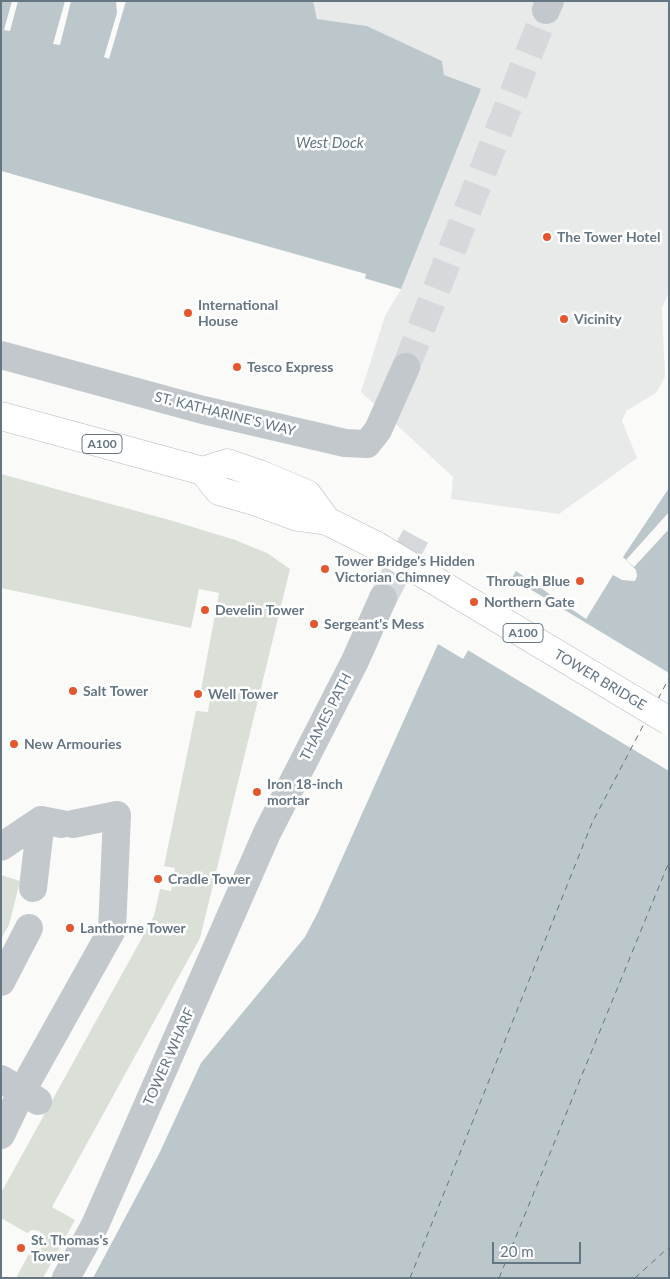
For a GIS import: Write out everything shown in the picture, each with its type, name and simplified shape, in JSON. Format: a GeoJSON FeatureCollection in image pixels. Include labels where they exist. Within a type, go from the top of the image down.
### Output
{"type":"FeatureCollection","features":[{"type":"Feature","properties":{"kind":"highway","name":"TOWER BRIDGE"},"geometry":{"type":"LineString","coordinates":[[1,416],[203,471],[227,464],[262,475],[307,494],[327,521],[377,546],[669,721]]}},
{"type":"Feature","properties":{"kind":"street","name":"ST. KATHARINE'S WAY"},"geometry":{"type":"LineString","coordinates":[[1,355],[203,410],[345,443],[367,444],[378,430],[406,367]]}},
{"type":"Feature","properties":{"kind":"street","name":"THAMES PATH"},"geometry":{"type":"LineString","coordinates":[[267,834],[355,661],[383,598]]}},
{"type":"Feature","properties":{"kind":"street"},"geometry":{"type":"LineString","coordinates":[[1,847],[59,823],[117,815],[112,930],[21,1090],[1,1135]]}},
{"type":"Feature","properties":{"kind":"street"},"geometry":{"type":"LineString","coordinates":[[33,888],[59,823]]}},
{"type":"Feature","properties":{"kind":"street","name":"TOWER WHARF"},"geometry":{"type":"LineString","coordinates":[[66,1278],[95,1225],[267,834]]}},
{"type":"Feature","properties":{"kind":"street"},"geometry":{"type":"LineString","coordinates":[[1,982],[29,928]]}},
{"type":"Feature","properties":{"kind":"shaded area","name":"The Tower Hotel"},"geometry":{"type":"Polygon","coordinates":[[[313,1],[669,1],[669,292],[662,308],[665,377],[656,393],[626,411],[622,421],[637,458],[559,514],[451,499],[453,477],[361,392],[385,316],[401,289],[444,75],[442,61],[367,26],[317,19],[313,1]]]}},
{"type":"Feature","properties":{"kind":"shaded area"},"geometry":{"type":"Polygon","coordinates":[[[1,474],[235,540],[267,553],[290,569],[200,938],[52,1207],[75,1220],[43,1278],[16,1278],[31,1250],[41,1248],[45,1240],[39,1231],[32,1230],[27,1233],[1,1218],[1,1193],[154,916],[160,889],[171,891],[175,868],[164,866],[196,711],[208,712],[211,692],[201,690],[219,593],[199,589],[191,628],[1,588],[1,474]]]}},
{"type":"Feature","properties":{"kind":"shaded area"},"geometry":{"type":"Polygon","coordinates":[[[1,875],[20,881],[9,925],[1,939],[1,875]]]}},
{"type":"Feature","properties":{"kind":"water","name":"West Dock"},"geometry":{"type":"Polygon","coordinates":[[[1,1],[313,1],[317,19],[367,26],[442,61],[444,75],[481,89],[401,289],[1,171],[1,1]]]}},
{"type":"Feature","properties":{"kind":"water"},"geometry":{"type":"Polygon","coordinates":[[[669,488],[669,1278],[93,1278],[159,1154],[201,1063],[305,937],[318,912],[438,644],[463,659],[516,571],[586,619],[613,575],[622,580],[635,581],[637,576],[636,570],[623,557],[669,488]]]}},
{"type":"Feature","properties":{"kind":"pier"},"geometry":{"type":"Polygon","coordinates":[[[12,1],[18,1],[10,31],[4,30],[12,1]]]}},
{"type":"Feature","properties":{"kind":"pier"},"geometry":{"type":"Polygon","coordinates":[[[65,1],[71,1],[60,45],[53,44],[65,1]]]}},
{"type":"Feature","properties":{"kind":"pier"},"geometry":{"type":"Polygon","coordinates":[[[116,1],[126,1],[109,59],[104,57],[117,13],[116,1]]]}},
{"type":"Feature","properties":{"kind":"pier"},"geometry":{"type":"Polygon","coordinates":[[[1,171],[366,274],[364,281],[1,173],[1,171]]]}},
{"type":"Feature","properties":{"kind":"pier"},"geometry":{"type":"Polygon","coordinates":[[[669,512],[669,529],[634,567],[626,560],[669,512]]]}},
{"type":"Feature","properties":{"kind":"pier"},"geometry":{"type":"Polygon","coordinates":[[[510,577],[669,673],[669,771],[466,649],[510,577]]]}},
{"type":"Feature","properties":{"kind":"ferry route"},"geometry":{"type":"LineString","coordinates":[[658,699],[669,678]]}},
{"type":"Feature","properties":{"kind":"ferry route"},"geometry":{"type":"LineString","coordinates":[[410,1278],[592,823],[645,722]]}},
{"type":"Feature","properties":{"kind":"ferry route"},"geometry":{"type":"LineString","coordinates":[[499,1278],[669,862]]}},
{"type":"Feature","properties":{"kind":"ferry route"},"geometry":{"type":"LineString","coordinates":[[635,1278],[669,1247]]}},
{"type":"Feature","properties":{"kind":"tunnel"},"geometry":{"type":"LineString","coordinates":[[406,367],[546,10]]}},
{"type":"Feature","properties":{"kind":"tunnel"},"geometry":{"type":"LineString","coordinates":[[383,598],[421,526]]}},
{"type":"Feature","properties":{"kind":"place","name":"The Tower Hotel"},"geometry":{"type":"Point","coordinates":[547,237]}},
{"type":"Feature","properties":{"kind":"place","name":"International House"},"geometry":{"type":"Point","coordinates":[188,313]}},
{"type":"Feature","properties":{"kind":"place","name":"Vicinity"},"geometry":{"type":"Point","coordinates":[564,319]}},
{"type":"Feature","properties":{"kind":"place","name":"Tesco Express"},"geometry":{"type":"Point","coordinates":[237,367]}},
{"type":"Feature","properties":{"kind":"place","name":"Tower Bridge's Hidden Victorian Chimney"},"geometry":{"type":"Point","coordinates":[325,569]}},
{"type":"Feature","properties":{"kind":"place","name":"Through Blue"},"geometry":{"type":"Point","coordinates":[580,581]}},
{"type":"Feature","properties":{"kind":"place","name":"Northern Gate"},"geometry":{"type":"Point","coordinates":[474,602]}},
{"type":"Feature","properties":{"kind":"place","name":"Develin Tower"},"geometry":{"type":"Point","coordinates":[205,610]}},
{"type":"Feature","properties":{"kind":"place","name":"Sergeant's Mess"},"geometry":{"type":"Point","coordinates":[314,624]}},
{"type":"Feature","properties":{"kind":"place","name":"Salt Tower"},"geometry":{"type":"Point","coordinates":[73,691]}},
{"type":"Feature","properties":{"kind":"place","name":"Well Tower"},"geometry":{"type":"Point","coordinates":[198,694]}},
{"type":"Feature","properties":{"kind":"place","name":"New Armouries"},"geometry":{"type":"Point","coordinates":[14,744]}},
{"type":"Feature","properties":{"kind":"place","name":"Iron 18-inch mortar"},"geometry":{"type":"Point","coordinates":[257,792]}},
{"type":"Feature","properties":{"kind":"place","name":"Cradle Tower"},"geometry":{"type":"Point","coordinates":[158,879]}},
{"type":"Feature","properties":{"kind":"place","name":"Lanthorne Tower"},"geometry":{"type":"Point","coordinates":[70,928]}},
{"type":"Feature","properties":{"kind":"place","name":"St. Thomas's Tower"},"geometry":{"type":"Point","coordinates":[21,1248]}}]}
